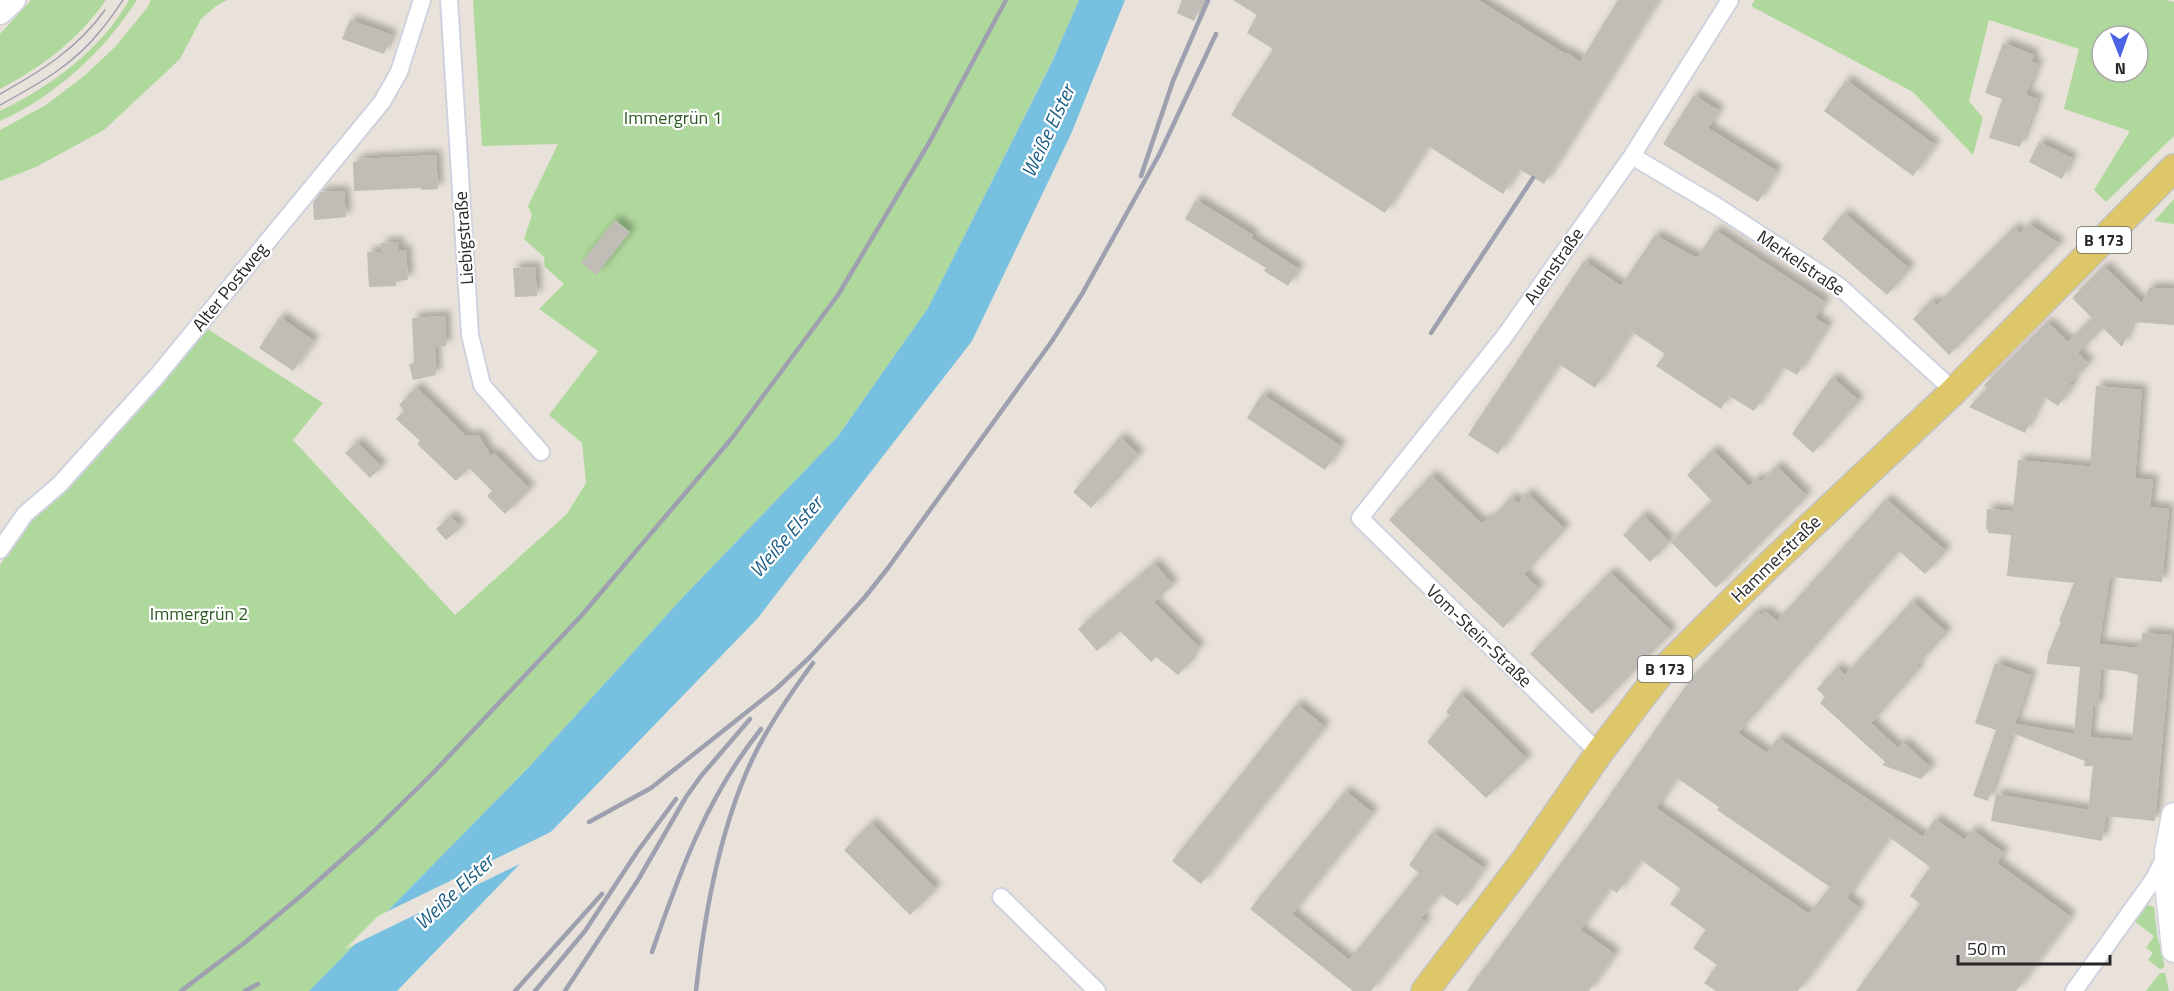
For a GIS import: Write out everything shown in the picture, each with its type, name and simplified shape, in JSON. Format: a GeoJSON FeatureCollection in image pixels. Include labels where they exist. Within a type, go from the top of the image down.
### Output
{"type":"FeatureCollection","features":[{"type":"Feature","properties":{"kind":"main road","name":"Hammerstraße"},"geometry":{"type":"LineString","coordinates":[[1425,991],[1525,860],[1599,753],[1661,672],[1766,568],[1954,391],[2170,176]]}},
{"type":"Feature","properties":{"kind":"street"},"geometry":{"type":"LineString","coordinates":[[0,12],[13,0]]}},
{"type":"Feature","properties":{"kind":"street","name":"Alter Postweg"},"geometry":{"type":"LineString","coordinates":[[0,550],[25,514],[60,484],[156,376],[382,102],[399,72],[423,0]]}},
{"type":"Feature","properties":{"kind":"street","name":"Liebigstraße"},"geometry":{"type":"LineString","coordinates":[[449,0],[470,335],[482,385],[541,452]]}},
{"type":"Feature","properties":{"kind":"street","name":"Auenstraße"},"geometry":{"type":"LineString","coordinates":[[1360,518],[1504,338],[1632,156],[1730,0]]}},
{"type":"Feature","properties":{"kind":"street","name":"Merkelstraße"},"geometry":{"type":"LineString","coordinates":[[1632,156],[1718,207],[1839,286],[1954,391]]}},
{"type":"Feature","properties":{"kind":"street","name":"Vom-Stein-Straße"},"geometry":{"type":"LineString","coordinates":[[1360,518],[1599,753]]}},
{"type":"Feature","properties":{"kind":"street"},"geometry":{"type":"LineString","coordinates":[[2174,815],[2167,852],[2168,892],[2174,950]]}},
{"type":"Feature","properties":{"kind":"street"},"geometry":{"type":"LineString","coordinates":[[2074,991],[2154,879],[2167,852]]}},
{"type":"Feature","properties":{"kind":"street"},"geometry":{"type":"LineString","coordinates":[[1001,897],[1097,991]]}},
{"type":"Feature","properties":{"kind":"green space"},"geometry":{"type":"Polygon","coordinates":[[[31,0],[106,0],[84,27],[59,51],[0,89],[0,34],[31,0]]]}},
{"type":"Feature","properties":{"kind":"green space"},"geometry":{"type":"Polygon","coordinates":[[[129,0],[137,0],[110,37],[77,70],[40,99],[0,121],[0,111],[56,78],[90,50],[118,18],[129,0]]]}},
{"type":"Feature","properties":{"kind":"green space"},"geometry":{"type":"Polygon","coordinates":[[[151,0],[227,0],[201,19],[180,59],[104,130],[36,167],[0,181],[0,130],[46,105],[84,76],[115,47],[151,0]]]}},
{"type":"Feature","properties":{"kind":"green space"},"geometry":{"type":"Polygon","coordinates":[[[473,0],[1079,0],[1052,62],[928,308],[838,436],[684,596],[528,768],[309,991],[0,991],[0,565],[24,526],[101,449],[203,326],[323,403],[293,440],[455,615],[567,514],[586,483],[582,443],[549,415],[598,351],[539,309],[564,284],[545,267],[544,257],[524,239],[532,215],[528,206],[558,144],[482,146],[473,0]]]}},
{"type":"Feature","properties":{"kind":"green space"},"geometry":{"type":"Polygon","coordinates":[[[1755,0],[2166,0],[2174,2],[2174,136],[2106,202],[2094,190],[2130,131],[2064,109],[2079,49],[1989,20],[1969,101],[1983,118],[1973,155],[1913,92],[1751,6],[1755,0]]]}},
{"type":"Feature","properties":{"kind":"green space"},"geometry":{"type":"Polygon","coordinates":[[[2174,199],[2174,224],[2154,221],[2174,199]]]}},
{"type":"Feature","properties":{"kind":"green space"},"geometry":{"type":"Polygon","coordinates":[[[2148,905],[2154,907],[2164,964],[2164,968],[2160,969],[2148,960],[2153,953],[2146,948],[2154,936],[2134,921],[2148,905]]]}},
{"type":"Feature","properties":{"kind":"green space"},"geometry":{"type":"Polygon","coordinates":[[[2160,973],[2165,973],[2169,991],[2146,991],[2160,973]]]}},
{"type":"Feature","properties":{"kind":"water","name":"Weiße Elster"},"geometry":{"type":"Polygon","coordinates":[[[1079,0],[1125,0],[1071,134],[972,341],[757,619],[397,991],[309,991],[528,768],[684,596],[838,436],[928,308],[1052,62],[1079,0]]]}},
{"type":"Feature","properties":{"kind":"pier"},"geometry":{"type":"Polygon","coordinates":[[[561,827],[530,859],[345,949],[378,916],[561,827]]]}},
{"type":"Feature","properties":{"kind":"building"},"geometry":{"type":"Polygon","coordinates":[[[1182,0],[1203,0],[1194,21],[1177,13],[1182,0]]]}},
{"type":"Feature","properties":{"kind":"building"},"geometry":{"type":"Polygon","coordinates":[[[1233,0],[1478,0],[1580,62],[1618,0],[1658,0],[1544,184],[1519,169],[1503,194],[1428,146],[1385,213],[1231,115],[1273,49],[1247,33],[1257,15],[1233,0]]]}},
{"type":"Feature","properties":{"kind":"building"},"geometry":{"type":"Polygon","coordinates":[[[350,20],[392,35],[384,54],[342,39],[350,20]]]}},
{"type":"Feature","properties":{"kind":"building"},"geometry":{"type":"Polygon","coordinates":[[[2003,43],[2034,55],[2031,62],[2038,64],[2026,95],[2038,99],[2020,147],[1989,138],[2002,99],[1985,93],[2003,43]]]}},
{"type":"Feature","properties":{"kind":"building"},"geometry":{"type":"Polygon","coordinates":[[[1846,80],[1935,145],[1913,176],[1824,111],[1846,80]]]}},
{"type":"Feature","properties":{"kind":"building"},"geometry":{"type":"Polygon","coordinates":[[[1694,95],[1719,111],[1708,128],[1777,171],[1758,202],[1663,144],[1694,95]]]}},
{"type":"Feature","properties":{"kind":"building"},"geometry":{"type":"Polygon","coordinates":[[[2039,142],[2072,158],[2062,179],[2029,162],[2039,142]]]}},
{"type":"Feature","properties":{"kind":"building"},"geometry":{"type":"Polygon","coordinates":[[[436,155],[438,189],[354,191],[353,162],[360,161],[360,159],[436,155]]]}},
{"type":"Feature","properties":{"kind":"building"},"geometry":{"type":"Polygon","coordinates":[[[344,191],[346,217],[314,220],[313,203],[321,192],[344,191]]]}},
{"type":"Feature","properties":{"kind":"building"},"geometry":{"type":"Polygon","coordinates":[[[1196,200],[1253,235],[1251,238],[1299,269],[1288,286],[1264,271],[1266,268],[1185,219],[1196,200]]]}},
{"type":"Feature","properties":{"kind":"building"},"geometry":{"type":"Polygon","coordinates":[[[1844,213],[1910,269],[1887,295],[1822,239],[1844,213]]]}},
{"type":"Feature","properties":{"kind":"building"},"geometry":{"type":"Polygon","coordinates":[[[615,220],[630,232],[596,275],[581,263],[615,220]]]}},
{"type":"Feature","properties":{"kind":"building"},"geometry":{"type":"Polygon","coordinates":[[[2029,224],[2060,244],[1949,355],[1913,319],[1932,300],[1937,305],[2014,227],[2020,234],[2029,224]]]}},
{"type":"Feature","properties":{"kind":"building"},"geometry":{"type":"Polygon","coordinates":[[[1715,230],[1825,302],[1815,318],[1828,326],[1797,375],[1783,367],[1754,411],[1729,396],[1721,409],[1656,366],[1665,354],[1632,332],[1595,388],[1559,364],[1498,454],[1468,435],[1584,261],[1621,286],[1655,235],[1697,258],[1715,230]]]}},
{"type":"Feature","properties":{"kind":"building"},"geometry":{"type":"Polygon","coordinates":[[[399,242],[399,251],[406,250],[408,280],[396,281],[396,286],[369,287],[367,252],[381,252],[381,243],[399,242]]]}},
{"type":"Feature","properties":{"kind":"building"},"geometry":{"type":"Polygon","coordinates":[[[2104,266],[2142,303],[2149,288],[2174,289],[2174,325],[2133,322],[2122,347],[2103,328],[2078,353],[2089,364],[2069,384],[2074,384],[2058,406],[2043,396],[2025,433],[1969,407],[1987,388],[1984,385],[2047,322],[2068,342],[2092,318],[2072,298],[2104,266]]]}},
{"type":"Feature","properties":{"kind":"building"},"geometry":{"type":"Polygon","coordinates":[[[535,267],[537,296],[515,297],[513,268],[535,267]]]}},
{"type":"Feature","properties":{"kind":"building"},"geometry":{"type":"Polygon","coordinates":[[[445,316],[446,346],[435,347],[436,375],[413,380],[409,364],[414,363],[412,318],[445,316]]]}},
{"type":"Feature","properties":{"kind":"building"},"geometry":{"type":"Polygon","coordinates":[[[280,317],[314,341],[293,371],[259,348],[280,317]]]}},
{"type":"Feature","properties":{"kind":"building"},"geometry":{"type":"Polygon","coordinates":[[[1832,377],[1859,401],[1813,453],[1792,434],[1832,377]]]}},
{"type":"Feature","properties":{"kind":"building"},"geometry":{"type":"Polygon","coordinates":[[[2096,386],[2142,390],[2135,478],[2153,480],[2150,507],[2169,509],[2162,582],[2110,577],[2099,644],[2137,648],[2137,644],[2141,644],[2142,633],[2172,635],[2155,821],[2106,816],[2102,841],[1991,821],[1996,794],[2088,810],[2093,766],[2084,766],[2085,761],[2012,733],[1988,801],[1973,796],[1996,730],[1975,723],[1995,663],[2031,675],[2015,724],[2074,734],[2080,667],[2047,664],[2048,653],[2074,583],[2007,576],[2011,535],[1989,533],[1986,528],[1987,509],[2013,511],[2018,460],[2096,467],[2090,465],[2096,386]],[[2101,669],[2098,707],[2093,707],[2090,737],[2132,741],[2138,675],[2101,669]]]}},
{"type":"Feature","properties":{"kind":"building"},"geometry":{"type":"Polygon","coordinates":[[[416,387],[466,436],[478,435],[491,456],[494,453],[530,489],[505,514],[487,496],[492,491],[469,468],[456,481],[417,444],[420,441],[396,419],[404,410],[399,405],[416,387]]]}},
{"type":"Feature","properties":{"kind":"building"},"geometry":{"type":"Polygon","coordinates":[[[1262,394],[1341,446],[1325,470],[1247,418],[1262,394]]]}},
{"type":"Feature","properties":{"kind":"building"},"geometry":{"type":"Polygon","coordinates":[[[1120,437],[1139,455],[1091,508],[1073,492],[1120,437]]]}},
{"type":"Feature","properties":{"kind":"building"},"geometry":{"type":"Polygon","coordinates":[[[357,442],[382,467],[370,478],[345,453],[357,442]]]}},
{"type":"Feature","properties":{"kind":"building"},"geometry":{"type":"Polygon","coordinates":[[[1713,450],[1749,486],[1757,478],[1761,482],[1777,466],[1807,496],[1716,588],[1671,542],[1712,501],[1687,475],[1713,450]]]}},
{"type":"Feature","properties":{"kind":"building"},"geometry":{"type":"Polygon","coordinates":[[[1431,475],[1481,523],[1494,516],[1511,497],[1518,503],[1527,493],[1565,529],[1524,574],[1539,589],[1503,628],[1389,520],[1431,475]]]}},
{"type":"Feature","properties":{"kind":"building"},"geometry":{"type":"Polygon","coordinates":[[[1886,499],[1946,551],[1925,574],[1899,551],[1738,733],[1767,753],[1778,738],[1923,837],[1935,819],[1965,840],[1972,830],[2004,853],[1997,863],[2071,917],[2016,991],[1856,991],[1920,904],[1910,896],[1930,867],[1889,837],[1847,898],[1860,908],[1798,991],[1716,991],[1704,983],[1717,965],[1693,948],[1706,930],[1670,904],[1681,889],[1641,860],[1617,893],[1610,888],[1580,930],[1615,954],[1589,991],[1467,991],[1591,822],[1692,677],[1757,611],[1761,615],[1765,611],[1777,621],[1886,499]],[[1677,778],[1656,808],[1809,914],[1830,887],[1717,810],[1719,807],[1677,778]]]}},
{"type":"Feature","properties":{"kind":"building"},"geometry":{"type":"Polygon","coordinates":[[[1643,515],[1670,542],[1650,562],[1623,535],[1643,515]]]}},
{"type":"Feature","properties":{"kind":"building"},"geometry":{"type":"Polygon","coordinates":[[[450,516],[461,527],[446,540],[436,529],[450,516]]]}},
{"type":"Feature","properties":{"kind":"building"},"geometry":{"type":"Polygon","coordinates":[[[1154,563],[1173,585],[1154,602],[1200,648],[1178,675],[1156,657],[1151,662],[1120,631],[1097,651],[1078,629],[1154,563]]]}},
{"type":"Feature","properties":{"kind":"building"},"geometry":{"type":"Polygon","coordinates":[[[1610,572],[1672,632],[1592,714],[1530,654],[1610,572]]]}},
{"type":"Feature","properties":{"kind":"building"},"geometry":{"type":"Polygon","coordinates":[[[1912,601],[1947,633],[1916,666],[1919,669],[1871,723],[1898,748],[1903,742],[1931,768],[1921,779],[1882,765],[1885,762],[1820,703],[1825,697],[1817,689],[1837,667],[1845,675],[1912,601]]]}},
{"type":"Feature","properties":{"kind":"building"},"geometry":{"type":"Polygon","coordinates":[[[1460,693],[1527,759],[1486,798],[1427,742],[1450,715],[1446,712],[1460,693]]]}},
{"type":"Feature","properties":{"kind":"building"},"geometry":{"type":"Polygon","coordinates":[[[1297,704],[1325,727],[1201,884],[1172,861],[1297,704]]]}},
{"type":"Feature","properties":{"kind":"building"},"geometry":{"type":"Polygon","coordinates":[[[1345,791],[1373,813],[1292,914],[1349,960],[1419,873],[1409,865],[1432,832],[1484,868],[1458,906],[1440,894],[1421,918],[1426,922],[1371,991],[1353,991],[1250,909],[1345,791]]]}},
{"type":"Feature","properties":{"kind":"building"},"geometry":{"type":"Polygon","coordinates":[[[871,823],[936,889],[910,915],[844,850],[871,823]]]}},
{"type":"Feature","properties":{"kind":"tram line"},"geometry":{"type":"LineString","coordinates":[[0,105],[41,81],[79,53],[104,27],[123,0]]}},
{"type":"Feature","properties":{"kind":"tram line"},"geometry":{"type":"LineString","coordinates":[[0,94],[30,77],[70,48],[105,10]]}},
{"type":"Feature","properties":{"kind":"railway"},"geometry":{"type":"LineString","coordinates":[[181,991],[302,895],[373,832],[433,773],[581,616],[732,438],[838,295],[929,143],[1006,0]]}},
{"type":"Feature","properties":{"kind":"railway"},"geometry":{"type":"LineString","coordinates":[[1141,176],[1173,81],[1208,0]]}},
{"type":"Feature","properties":{"kind":"railway"},"geometry":{"type":"LineString","coordinates":[[589,822],[651,788],[777,688],[810,657],[865,597],[1052,341],[1082,294],[1159,155],[1216,34]]}},
{"type":"Feature","properties":{"kind":"railway"},"geometry":{"type":"LineString","coordinates":[[1431,333],[1533,178]]}},
{"type":"Feature","properties":{"kind":"railway"},"geometry":{"type":"LineString","coordinates":[[696,991],[709,903],[731,814],[752,760],[765,735],[813,663]]}},
{"type":"Feature","properties":{"kind":"railway"},"geometry":{"type":"LineString","coordinates":[[565,991],[638,880],[686,797],[750,719]]}},
{"type":"Feature","properties":{"kind":"railway"},"geometry":{"type":"LineString","coordinates":[[652,952],[673,893],[710,808],[725,781],[761,729]]}},
{"type":"Feature","properties":{"kind":"railway"},"geometry":{"type":"LineString","coordinates":[[535,991],[585,931],[637,852],[676,799]]}},
{"type":"Feature","properties":{"kind":"railway"},"geometry":{"type":"LineString","coordinates":[[515,991],[602,894]]}},
{"type":"Feature","properties":{"kind":"railway"},"geometry":{"type":"LineString","coordinates":[[245,991],[258,984]]}},
{"type":"Feature","properties":{"kind":"park label","name":"Immergrün 1"},"geometry":{"type":"Point","coordinates":[673,118]}},
{"type":"Feature","properties":{"kind":"park label","name":"Immergrün 2"},"geometry":{"type":"Point","coordinates":[199,614]}}]}
